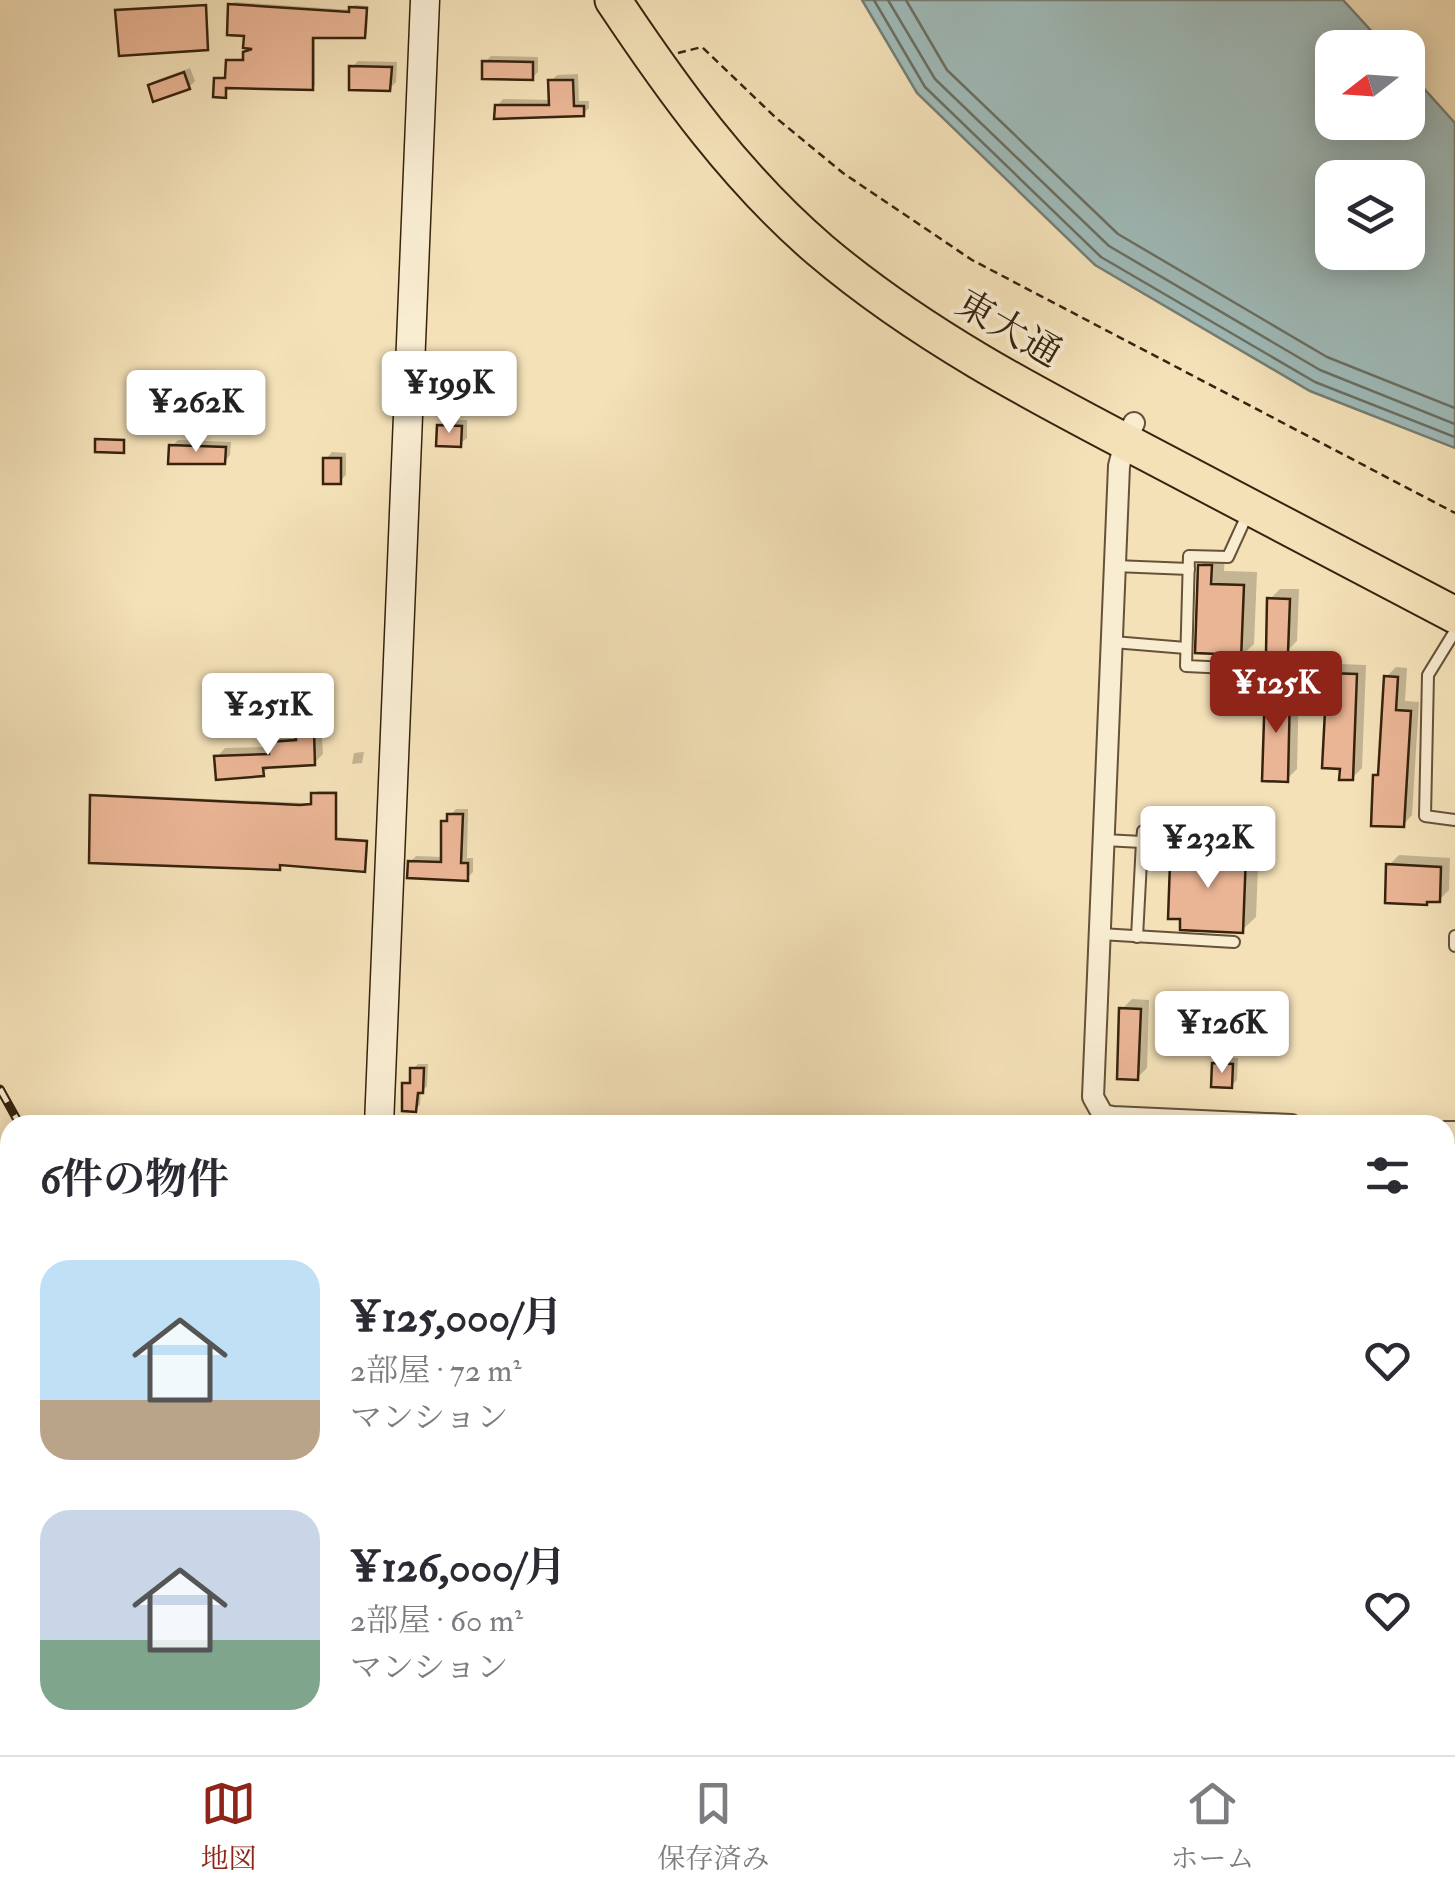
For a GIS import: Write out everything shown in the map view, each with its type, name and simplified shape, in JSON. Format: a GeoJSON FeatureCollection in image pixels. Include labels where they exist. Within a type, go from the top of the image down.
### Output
{"type":"FeatureCollection","features":[{"type":"Feature","properties":{"kind":"highway","name":"東大通"},"geometry":{"type":"LineString","coordinates":[[614,0],[656,64],[728,158],[818,248],[878,298],[958,351],[1455,590]]}},
{"type":"Feature","properties":{"kind":"highway","name":"東大通"},"geometry":{"type":"LineString","coordinates":[[642,0],[676,53],[748,146],[836,233],[893,280],[1250,508],[1455,615]]}},
{"type":"Feature","properties":{"kind":"street"},"geometry":{"type":"LineString","coordinates":[[380,1115],[425,0]]}},
{"type":"Feature","properties":{"kind":"street"},"geometry":{"type":"LineString","coordinates":[[1102,1115],[1093,1097],[1119,466],[1130,432]]}},
{"type":"Feature","properties":{"kind":"lane"},"geometry":{"type":"LineString","coordinates":[[1249,669],[1186,666],[1186,648],[1190,556],[1228,557],[1250,508]]}},
{"type":"Feature","properties":{"kind":"lane"},"geometry":{"type":"LineString","coordinates":[[1115,566],[1189,568]]}},
{"type":"Feature","properties":{"kind":"lane"},"geometry":{"type":"LineString","coordinates":[[1455,630],[1428,675],[1425,816],[1455,820]]}},
{"type":"Feature","properties":{"kind":"lane"},"geometry":{"type":"LineString","coordinates":[[1112,642],[1186,648]]}},
{"type":"Feature","properties":{"kind":"lane"},"geometry":{"type":"LineString","coordinates":[[1138,937],[1143,831],[1237,836]]}},
{"type":"Feature","properties":{"kind":"lane"},"geometry":{"type":"LineString","coordinates":[[1104,840],[1142,842]]}},
{"type":"Feature","properties":{"kind":"lane"},"geometry":{"type":"LineString","coordinates":[[1100,934],[1234,942]]}},
{"type":"Feature","properties":{"kind":"lane"},"geometry":{"type":"LineString","coordinates":[[1455,936],[1455,946]]}},
{"type":"Feature","properties":{"kind":"path"},"geometry":{"type":"LineString","coordinates":[[676,53],[702,48],[775,117],[843,173],[972,260],[1455,513]]}},
{"type":"Feature","properties":{"kind":"water"},"geometry":{"type":"Polygon","coordinates":[[[862,0],[1343,0],[1370,30],[1315,30],[1315,140],[1425,140],[1425,90],[1455,123],[1455,448],[1310,391],[1095,265],[917,93],[862,0]]]}},
{"type":"Feature","properties":{"kind":"building"},"geometry":{"type":"Polygon","coordinates":[[[228,4],[349,12],[349,7],[367,8],[365,38],[313,38],[313,90],[226,88],[226,98],[213,97],[214,78],[225,78],[226,60],[243,60],[243,52],[252,49],[243,48],[244,36],[227,35],[228,4]]]}},
{"type":"Feature","properties":{"kind":"building"},"geometry":{"type":"Polygon","coordinates":[[[206,5],[208,50],[119,56],[115,10],[206,5]]]}},
{"type":"Feature","properties":{"kind":"building"},"geometry":{"type":"Polygon","coordinates":[[[482,61],[533,62],[533,80],[482,79],[482,61]]]}},
{"type":"Feature","properties":{"kind":"building"},"geometry":{"type":"Polygon","coordinates":[[[349,66],[392,67],[390,91],[349,90],[349,66]]]}},
{"type":"Feature","properties":{"kind":"building"},"geometry":{"type":"Polygon","coordinates":[[[184,72],[190,89],[153,102],[148,85],[184,72]]]}},
{"type":"Feature","properties":{"kind":"building"},"geometry":{"type":"Polygon","coordinates":[[[548,80],[573,80],[574,106],[584,106],[584,116],[494,119],[495,105],[549,105],[548,80]]]}},
{"type":"Feature","properties":{"kind":"building"},"geometry":{"type":"Polygon","coordinates":[[[437,425],[462,426],[461,447],[436,446],[437,425]]]}},
{"type":"Feature","properties":{"kind":"building"},"geometry":{"type":"Polygon","coordinates":[[[95,439],[124,440],[124,453],[95,452],[95,439]]]}},
{"type":"Feature","properties":{"kind":"building"},"geometry":{"type":"Polygon","coordinates":[[[169,445],[226,447],[225,464],[168,464],[169,445]]]}},
{"type":"Feature","properties":{"kind":"building"},"geometry":{"type":"Polygon","coordinates":[[[323,458],[341,458],[341,484],[323,484],[323,458]]]}},
{"type":"Feature","properties":{"kind":"building"},"geometry":{"type":"Polygon","coordinates":[[[1198,565],[1212,565],[1211,584],[1244,585],[1241,660],[1195,653],[1198,565]]]}},
{"type":"Feature","properties":{"kind":"building"},"geometry":{"type":"Polygon","coordinates":[[[1267,598],[1290,599],[1288,653],[1266,653],[1267,598]]]}},
{"type":"Feature","properties":{"kind":"building"},"geometry":{"type":"Polygon","coordinates":[[[1327,673],[1357,674],[1353,780],[1339,780],[1340,769],[1322,768],[1327,673]]]}},
{"type":"Feature","properties":{"kind":"building"},"geometry":{"type":"Polygon","coordinates":[[[1217,676],[1243,678],[1243,692],[1236,691],[1236,713],[1217,713],[1217,676]]]}},
{"type":"Feature","properties":{"kind":"building"},"geometry":{"type":"Polygon","coordinates":[[[1384,676],[1398,677],[1396,710],[1411,711],[1404,827],[1371,826],[1384,676]]]}},
{"type":"Feature","properties":{"kind":"building"},"geometry":{"type":"Polygon","coordinates":[[[1265,689],[1290,690],[1288,782],[1262,781],[1265,689]]]}},
{"type":"Feature","properties":{"kind":"building"},"geometry":{"type":"Polygon","coordinates":[[[314,731],[315,765],[263,768],[264,776],[216,780],[214,756],[269,754],[268,742],[296,740],[295,732],[314,731]]]}},
{"type":"Feature","properties":{"kind":"building"},"geometry":{"type":"Polygon","coordinates":[[[311,793],[336,793],[336,839],[367,841],[365,872],[280,865],[280,870],[89,863],[90,795],[300,805],[311,804],[311,793]]]}},
{"type":"Feature","properties":{"kind":"building"},"geometry":{"type":"Polygon","coordinates":[[[447,814],[463,814],[461,863],[468,863],[468,881],[407,878],[408,861],[441,862],[441,821],[447,821],[447,814]]]}},
{"type":"Feature","properties":{"kind":"building"},"geometry":{"type":"Polygon","coordinates":[[[1180,843],[1200,843],[1199,852],[1246,854],[1243,933],[1180,930],[1180,919],[1168,919],[1170,863],[1180,864],[1180,843]]]}},
{"type":"Feature","properties":{"kind":"building"},"geometry":{"type":"Polygon","coordinates":[[[1386,864],[1441,867],[1440,902],[1385,903],[1386,864]]]}},
{"type":"Feature","properties":{"kind":"building"},"geometry":{"type":"Polygon","coordinates":[[[1225,1000],[1237,1001],[1236,1027],[1224,1026],[1225,1000]]]}},
{"type":"Feature","properties":{"kind":"building"},"geometry":{"type":"Polygon","coordinates":[[[1119,1008],[1141,1009],[1138,1080],[1117,1079],[1119,1008]]]}},
{"type":"Feature","properties":{"kind":"building"},"geometry":{"type":"Polygon","coordinates":[[[1212,1063],[1233,1064],[1232,1088],[1211,1087],[1212,1063]]]}},
{"type":"Feature","properties":{"kind":"building"},"geometry":{"type":"Polygon","coordinates":[[[410,1068],[424,1068],[423,1093],[418,1093],[416,1112],[402,1111],[402,1083],[410,1083],[410,1068]]]}},
{"type":"Feature","properties":{"kind":"railway"},"geometry":{"type":"LineString","coordinates":[[0,1089],[14,1115]]}}]}
